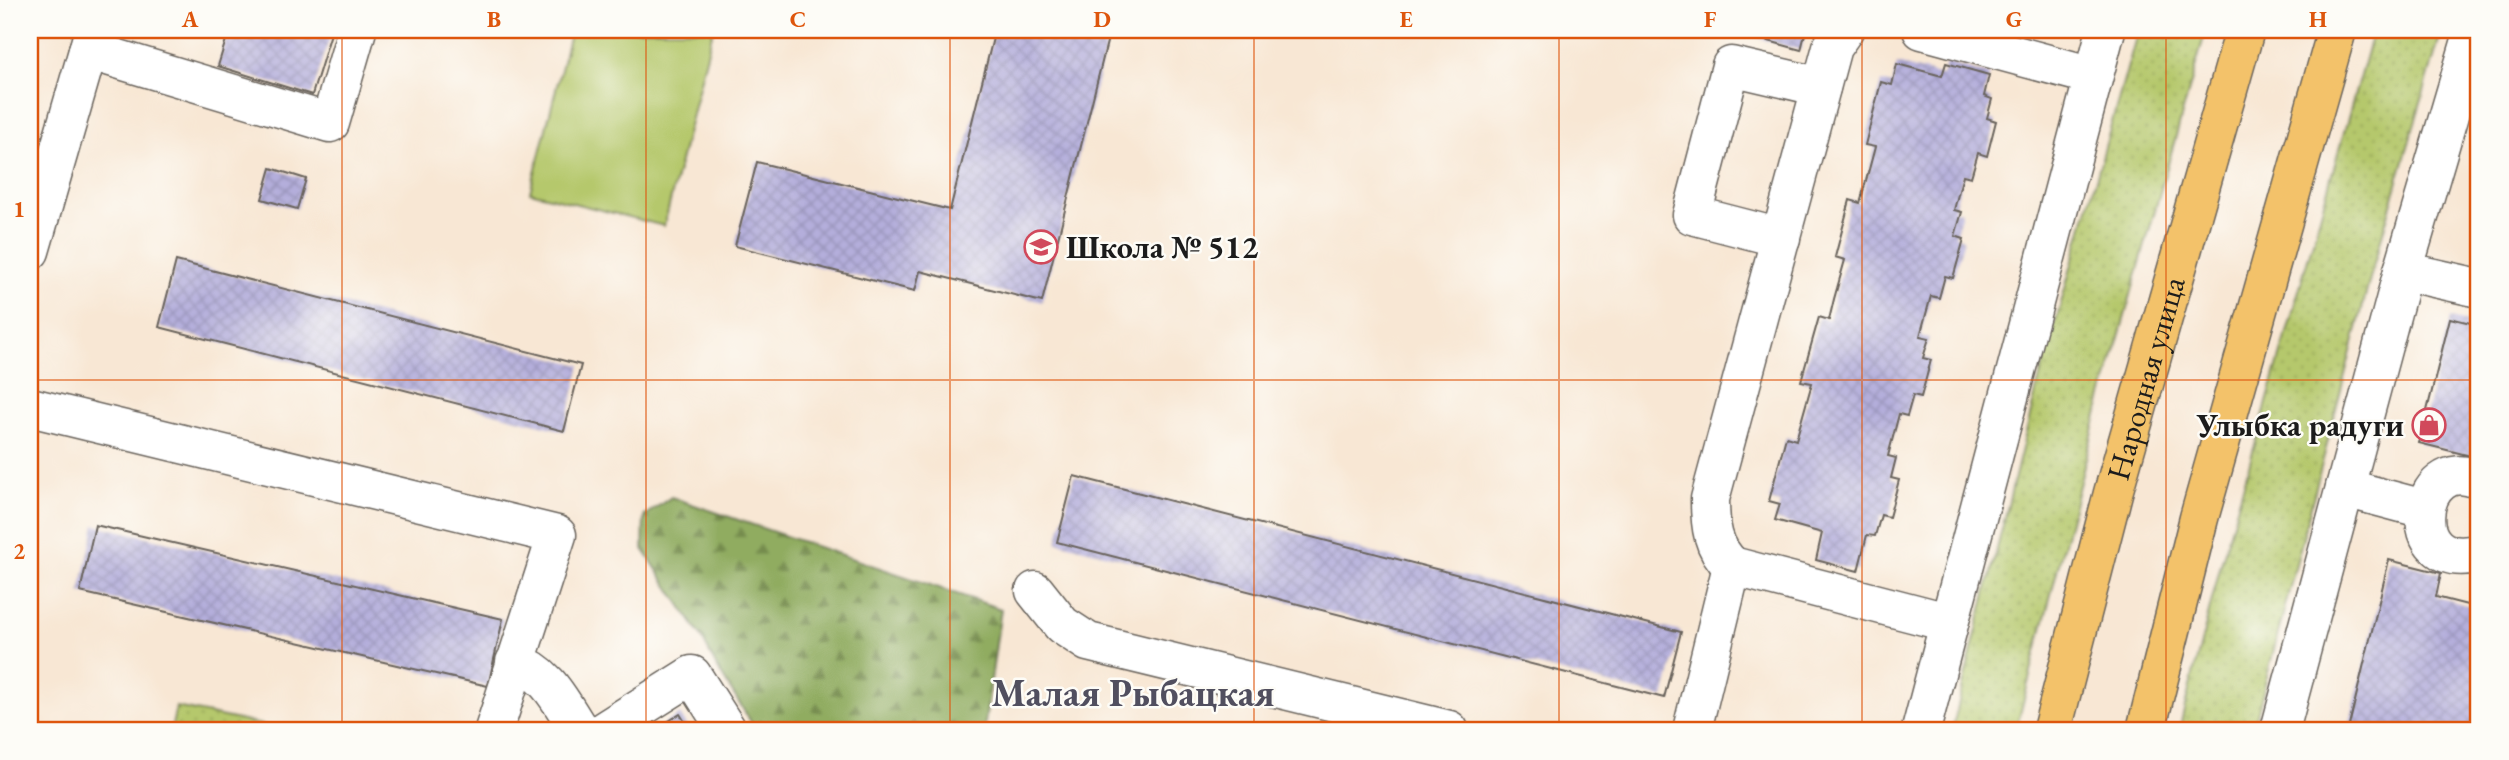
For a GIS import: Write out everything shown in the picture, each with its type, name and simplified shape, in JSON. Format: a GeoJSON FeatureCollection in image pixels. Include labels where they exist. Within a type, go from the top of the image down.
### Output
{"type":"FeatureCollection","features":[{"type":"Feature","properties":{"kind":"main road","name":"Народная улица"},"geometry":{"type":"LineString","coordinates":[[2052,730],[2113,493],[2245,30]]}},
{"type":"Feature","properties":{"kind":"main road"},"geometry":{"type":"LineString","coordinates":[[2146,730],[2199,518],[2337,30]]}},
{"type":"Feature","properties":{"kind":"street"},"geometry":{"type":"LineString","coordinates":[[30,251],[91,40],[330,123],[357,30]]}},
{"type":"Feature","properties":{"kind":"street"},"geometry":{"type":"LineString","coordinates":[[1844,30],[1832,47],[1821,87],[1710,499],[1710,524],[1719,553],[1732,566],[1947,622]]}},
{"type":"Feature","properties":{"kind":"street"},"geometry":{"type":"LineString","coordinates":[[1922,30],[2093,76]]}},
{"type":"Feature","properties":{"kind":"street"},"geometry":{"type":"LineString","coordinates":[[1920,730],[2106,30]]}},
{"type":"Feature","properties":{"kind":"street"},"geometry":{"type":"LineString","coordinates":[[2280,730],[2403,271],[2474,30]]}},
{"type":"Feature","properties":{"kind":"street"},"geometry":{"type":"LineString","coordinates":[[1781,238],[1692,215],[1731,66],[1821,87]]}},
{"type":"Feature","properties":{"kind":"street"},"geometry":{"type":"LineString","coordinates":[[2403,271],[2479,288]]}},
{"type":"Feature","properties":{"kind":"street"},"geometry":{"type":"LineString","coordinates":[[30,407],[557,535],[494,730]]}},
{"type":"Feature","properties":{"kind":"street"},"geometry":{"type":"LineString","coordinates":[[2479,480],[2471,476],[2450,478],[2432,490],[2424,509],[2425,530],[2438,548],[2457,556],[2479,553]]}},
{"type":"Feature","properties":{"kind":"street"},"geometry":{"type":"LineString","coordinates":[[2345,488],[2424,509]]}},
{"type":"Feature","properties":{"kind":"street"},"geometry":{"type":"LineString","coordinates":[[1692,730],[1732,566]]}},
{"type":"Feature","properties":{"kind":"street"},"geometry":{"type":"LineString","coordinates":[[1035,591],[1062,625],[1088,642],[1448,730]]}},
{"type":"Feature","properties":{"kind":"street"},"geometry":{"type":"LineString","coordinates":[[515,662],[532,667],[544,677],[579,730]]}},
{"type":"Feature","properties":{"kind":"street"},"geometry":{"type":"LineString","coordinates":[[605,730],[692,675],[727,730]]}},
{"type":"Feature","properties":{"kind":"green space"},"geometry":{"type":"Polygon","coordinates":[[[571,30],[713,30],[664,226],[530,192],[571,30]]]}},
{"type":"Feature","properties":{"kind":"green space"},"geometry":{"type":"Polygon","coordinates":[[[2138,30],[2206,30],[2100,404],[2016,730],[1952,730],[2037,388],[2138,30]]]}},
{"type":"Feature","properties":{"kind":"green space"},"geometry":{"type":"Polygon","coordinates":[[[2373,30],[2442,30],[2374,263],[2253,730],[2179,730],[2221,564],[2373,30]]]}},
{"type":"Feature","properties":{"kind":"green space"},"geometry":{"type":"Polygon","coordinates":[[[671,497],[1001,609],[984,730],[756,730],[716,666],[701,636],[643,549],[644,516],[671,497]]]}},
{"type":"Feature","properties":{"kind":"green space"},"geometry":{"type":"Polygon","coordinates":[[[176,707],[287,730],[171,730],[176,707]]]}},
{"type":"Feature","properties":{"kind":"building"},"geometry":{"type":"Polygon","coordinates":[[[229,30],[332,30],[312,95],[218,66],[229,30]]]}},
{"type":"Feature","properties":{"kind":"building"},"geometry":{"type":"Polygon","coordinates":[[[995,30],[1110,30],[1042,302],[920,271],[915,291],[735,246],[757,162],[950,210],[995,30]]]}},
{"type":"Feature","properties":{"kind":"building"},"geometry":{"type":"Polygon","coordinates":[[[1756,30],[1806,30],[1801,50],[1754,37],[1756,30]]]}},
{"type":"Feature","properties":{"kind":"building"},"geometry":{"type":"Polygon","coordinates":[[[1946,63],[1989,75],[1984,96],[1992,99],[1987,118],[1996,121],[1987,156],[1978,153],[1971,177],[1963,175],[1954,210],[1962,212],[1955,236],[1964,239],[1953,278],[1945,276],[1939,298],[1931,296],[1920,336],[1929,338],[1923,358],[1931,360],[1921,397],[1913,395],[1907,416],[1899,414],[1888,456],[1896,458],[1891,478],[1899,480],[1889,517],[1881,515],[1875,536],[1867,535],[1858,571],[1816,560],[1822,533],[1775,520],[1780,504],[1769,501],[1786,437],[1796,440],[1812,383],[1801,381],[1819,317],[1829,320],[1845,260],[1835,257],[1850,200],[1860,203],[1875,147],[1865,145],[1881,82],[1892,85],[1897,64],[1942,76],[1946,63]]]}},
{"type":"Feature","properties":{"kind":"building"},"geometry":{"type":"Polygon","coordinates":[[[271,168],[306,179],[297,209],[262,199],[271,168]]]}},
{"type":"Feature","properties":{"kind":"building"},"geometry":{"type":"Polygon","coordinates":[[[176,261],[581,365],[564,431],[159,327],[176,261]]]}},
{"type":"Feature","properties":{"kind":"building"},"geometry":{"type":"Polygon","coordinates":[[[2450,318],[2479,325],[2479,458],[2419,443],[2450,318]]]}},
{"type":"Feature","properties":{"kind":"building"},"geometry":{"type":"Polygon","coordinates":[[[1074,476],[1681,632],[1664,698],[1057,542],[1074,476]]]}},
{"type":"Feature","properties":{"kind":"building"},"geometry":{"type":"Polygon","coordinates":[[[95,525],[503,619],[488,686],[80,592],[95,525]]]}},
{"type":"Feature","properties":{"kind":"building"},"geometry":{"type":"Polygon","coordinates":[[[2389,560],[2441,573],[2436,597],[2479,608],[2479,730],[2348,730],[2389,560]]]}},
{"type":"Feature","properties":{"kind":"building"},"geometry":{"type":"Polygon","coordinates":[[[680,714],[690,730],[654,730],[680,714]]]}},
{"type":"Feature","properties":{"kind":"place","name":"Школа № 512"},"geometry":{"type":"Point","coordinates":[1041,247]}},
{"type":"Feature","properties":{"kind":"place","name":"Улыбка радуги"},"geometry":{"type":"Point","coordinates":[2429,425]}},
{"type":"Feature","properties":{"kind":"district","name":"Малая Рыбацкая"},"geometry":{"type":"Point","coordinates":[1133,692]}}]}
